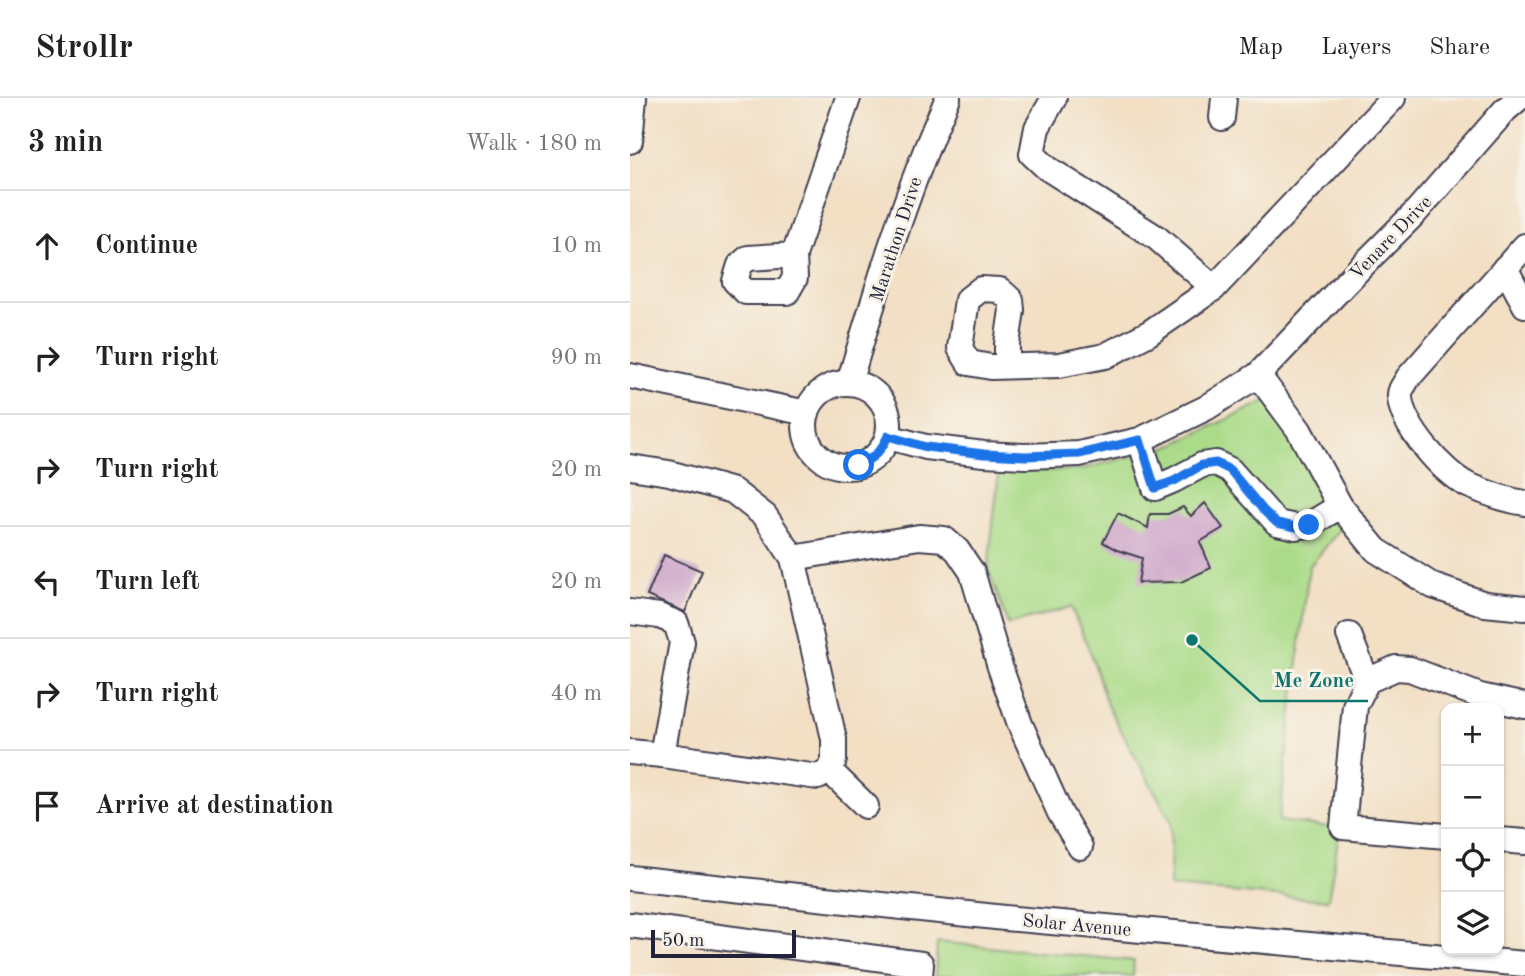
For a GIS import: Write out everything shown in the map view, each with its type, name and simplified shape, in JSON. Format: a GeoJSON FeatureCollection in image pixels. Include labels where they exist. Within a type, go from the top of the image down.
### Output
{"type":"FeatureCollection","features":[{"type":"Feature","properties":{"kind":"street"},"geometry":{"type":"LineString","coordinates":[[630,141],[634,98]]}},
{"type":"Feature","properties":{"kind":"street"},"geometry":{"type":"LineString","coordinates":[[794,255],[848,98]]}},
{"type":"Feature","properties":{"kind":"street","name":"Marathon Drive"},"geometry":{"type":"LineString","coordinates":[[849,383],[903,206],[948,98]]}},
{"type":"Feature","properties":{"kind":"street"},"geometry":{"type":"LineString","coordinates":[[1054,98],[1037,128],[1032,154],[1047,168],[1157,238],[1214,288]]}},
{"type":"Feature","properties":{"kind":"street"},"geometry":{"type":"LineString","coordinates":[[1007,366],[1059,365],[1105,356],[1149,334],[1214,288],[1392,98]]}},
{"type":"Feature","properties":{"kind":"street","name":"Venare Drive"},"geometry":{"type":"LineString","coordinates":[[888,436],[926,447],[984,454],[1079,454],[1140,440],[1206,408],[1258,375],[1415,213],[1505,110],[1519,98]]}},
{"type":"Feature","properties":{"kind":"street"},"geometry":{"type":"LineString","coordinates":[[1525,246],[1408,378],[1399,394],[1402,412],[1432,457],[1465,484],[1511,501],[1525,503]]}},
{"type":"Feature","properties":{"kind":"street"},"geometry":{"type":"LineString","coordinates":[[1505,268],[1525,305]]}},
{"type":"Feature","properties":{"kind":"street"},"geometry":{"type":"LineString","coordinates":[[1258,375],[1299,430],[1340,506],[1376,550],[1433,586],[1485,604],[1525,608]]}},
{"type":"Feature","properties":{"kind":"street"},"geometry":{"type":"LineString","coordinates":[[630,376],[807,413]]}},
{"type":"Feature","properties":{"kind":"street"},"geometry":{"type":"LineString","coordinates":[[849,383],[873,392],[882,401],[890,424],[882,449],[872,459],[845,467],[821,459],[807,438],[805,425],[813,400],[835,384],[849,383]]}},
{"type":"Feature","properties":{"kind":"street"},"geometry":{"type":"LineString","coordinates":[[1140,440],[1155,488],[1202,465],[1216,463],[1230,470],[1277,523],[1296,527],[1309,525],[1340,506]]}},
{"type":"Feature","properties":{"kind":"street"},"geometry":{"type":"LineString","coordinates":[[630,467],[669,473],[733,491],[765,516],[793,558],[834,739],[834,760],[830,771],[818,777],[630,752]]}},
{"type":"Feature","properties":{"kind":"street"},"geometry":{"type":"LineString","coordinates":[[793,558],[919,537],[944,539],[957,550],[972,572],[1020,724],[1060,813],[1080,847]]}},
{"type":"Feature","properties":{"kind":"street"},"geometry":{"type":"LineString","coordinates":[[630,611],[659,616],[676,623],[682,642],[662,755]]}},
{"type":"Feature","properties":{"kind":"street"},"geometry":{"type":"LineString","coordinates":[[1349,635],[1367,681]]}},
{"type":"Feature","properties":{"kind":"street"},"geometry":{"type":"LineString","coordinates":[[1441,836],[1343,827],[1355,706],[1367,681],[1396,668],[1410,669],[1480,696],[1525,706]]}},
{"type":"Feature","properties":{"kind":"street"},"geometry":{"type":"LineString","coordinates":[[830,771],[866,806]]}},
{"type":"Feature","properties":{"kind":"street"},"geometry":{"type":"LineString","coordinates":[[1504,840],[1525,842]]}},
{"type":"Feature","properties":{"kind":"street","name":"Solar Avenue"},"geometry":{"type":"LineString","coordinates":[[630,878],[1005,918],[1521,968]]}},
{"type":"Feature","properties":{"kind":"street"},"geometry":{"type":"LineString","coordinates":[[630,925],[921,964],[920,976]]}},
{"type":"Feature","properties":{"kind":"green space"},"geometry":{"type":"Polygon","coordinates":[[[1268,400],[1341,528],[1309,567],[1279,821],[1340,828],[1328,900],[1170,887],[1171,821],[1107,705],[1092,656],[1071,607],[1008,625],[988,569],[999,471],[1079,470],[1170,446],[1268,400]]]}},
{"type":"Feature","properties":{"kind":"green space"},"geometry":{"type":"Polygon","coordinates":[[[937,942],[1134,961],[1133,976],[935,976],[937,942]]]}},
{"type":"Feature","properties":{"kind":"building"},"geometry":{"type":"Polygon","coordinates":[[[1205,503],[1223,528],[1200,542],[1211,568],[1181,582],[1138,583],[1142,558],[1103,542],[1118,513],[1148,528],[1150,514],[1168,514],[1183,507],[1191,516],[1205,503]]]}},
{"type":"Feature","properties":{"kind":"building"},"geometry":{"type":"Polygon","coordinates":[[[664,555],[702,571],[685,612],[647,596],[664,555]]]}},
{"type":"Feature","properties":{"kind":"place","name":"Me Zone"},"geometry":{"type":"Point","coordinates":[1192,640]}},
{"type":"Feature","properties":{"kind":"route"},"geometry":{"type":"LineString","coordinates":[[859,465],[872,459],[882,449],[888,436],[926,447],[1025,456],[1079,454],[1140,440],[1155,488],[1202,465],[1216,463],[1230,470],[1277,523],[1296,527],[1309,525]]}}]}
